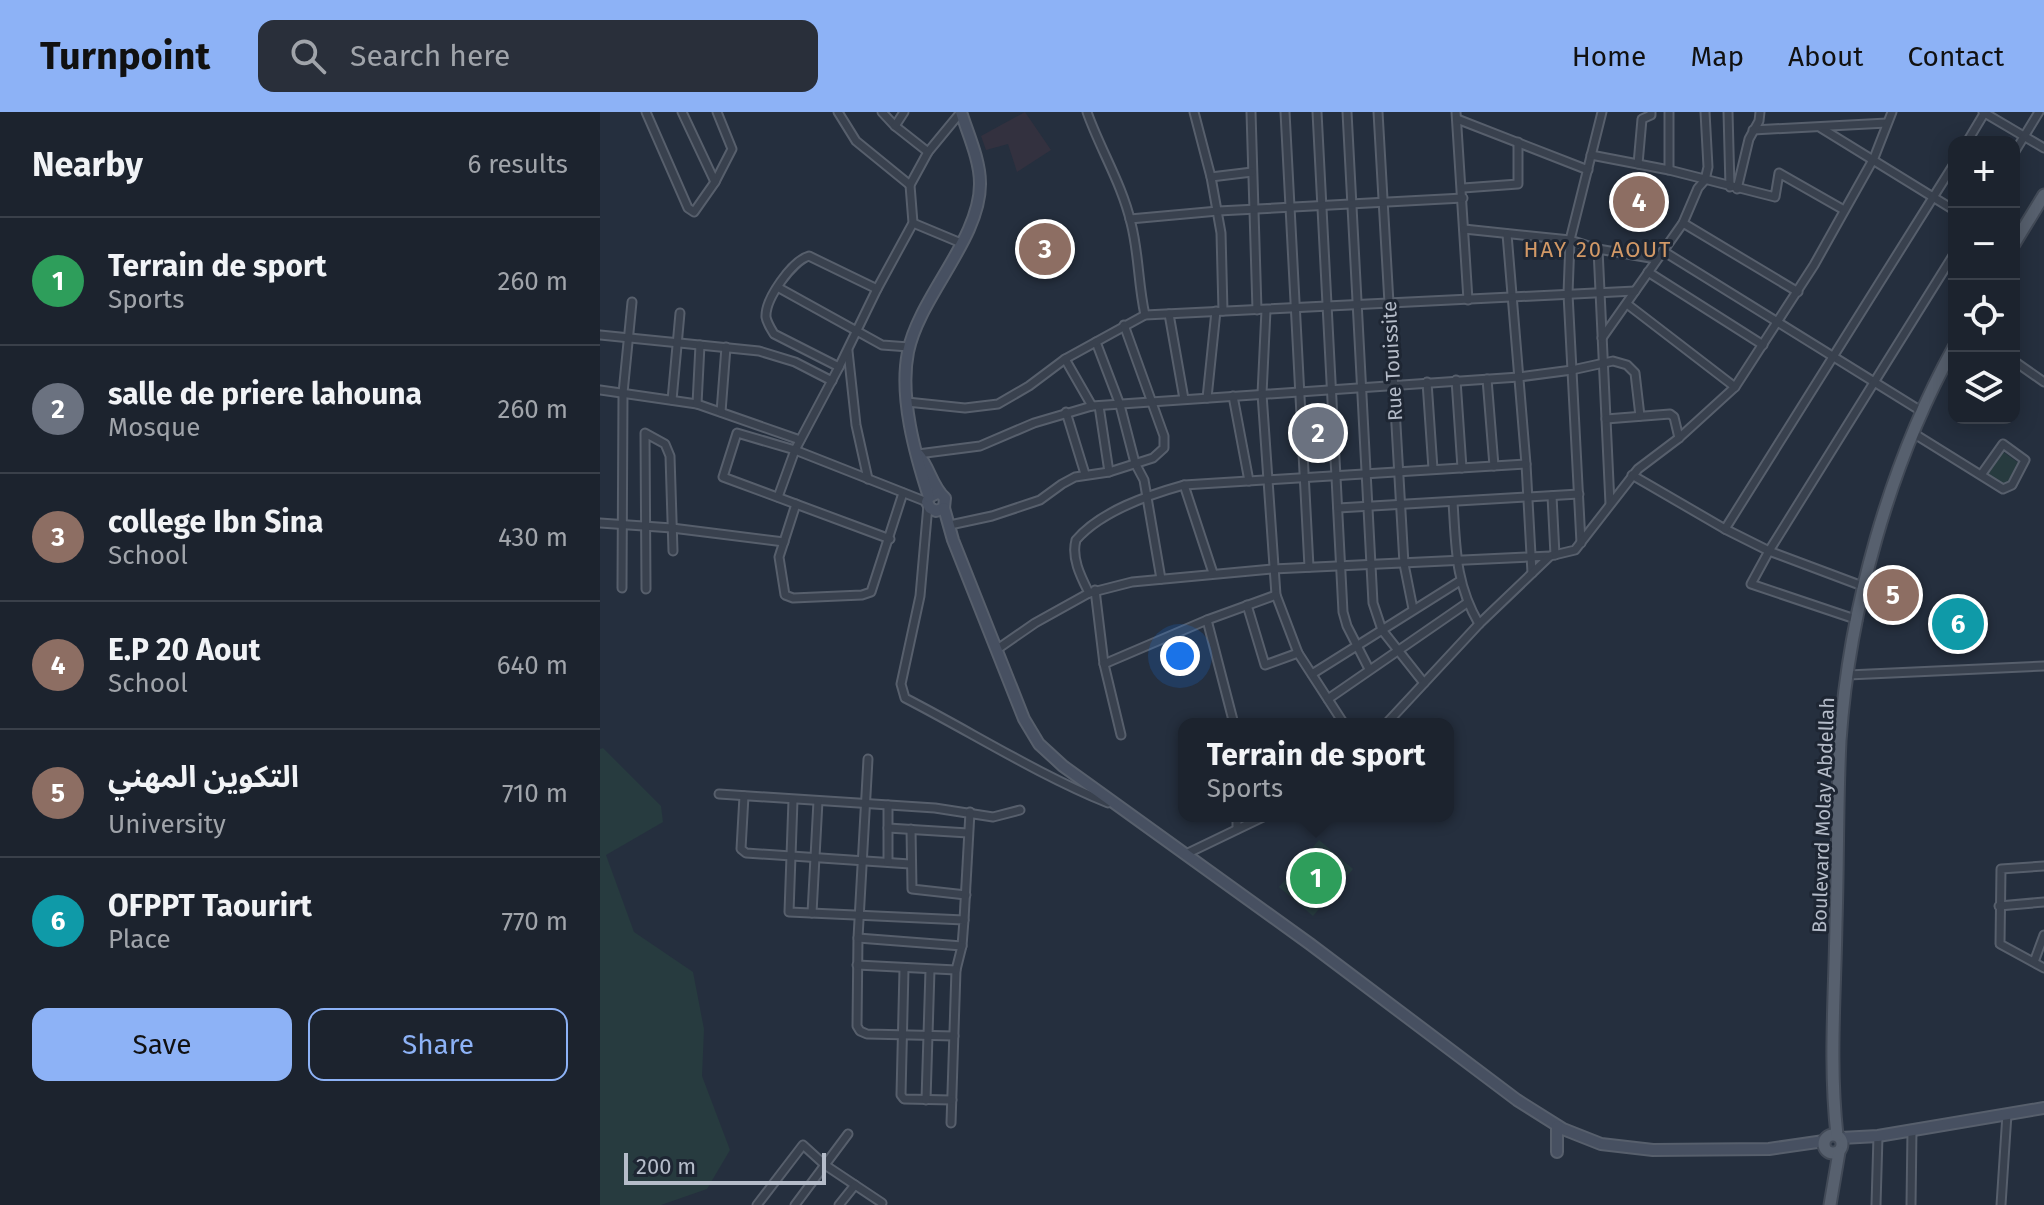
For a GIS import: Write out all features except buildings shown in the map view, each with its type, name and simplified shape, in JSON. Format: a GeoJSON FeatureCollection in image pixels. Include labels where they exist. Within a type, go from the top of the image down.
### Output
{"type":"FeatureCollection","features":[{"type":"Feature","properties":{"kind":"main road"},"geometry":{"type":"LineString","coordinates":[[961,112],[980,179],[979,200],[909,347],[907,402],[912,434],[918,454],[927,464],[934,503],[953,540],[1024,719],[1039,744],[1063,766],[1380,996],[1517,1100],[1557,1126],[1601,1144],[1653,1150],[1703,1151],[1796,1147],[2044,1108]]}},
{"type":"Feature","properties":{"kind":"main road"},"geometry":{"type":"LineString","coordinates":[[2020,234],[2044,195]]}},
{"type":"Feature","properties":{"kind":"main road","name":"Boulevard Molay Abdellah"},"geometry":{"type":"LineString","coordinates":[[1830,1205],[1840,742],[1848,675],[1865,587],[1886,508],[1921,411],[1951,352]]}},
{"type":"Feature","properties":{"kind":"main road"},"geometry":{"type":"LineString","coordinates":[[934,503],[950,525],[953,540]]}},
{"type":"Feature","properties":{"kind":"main road"},"geometry":{"type":"LineString","coordinates":[[1557,1126],[1557,1152]]}},
{"type":"Feature","properties":{"kind":"street"},"geometry":{"type":"LineString","coordinates":[[646,112],[691,212],[699,208],[732,149],[717,112]]}},
{"type":"Feature","properties":{"kind":"street"},"geometry":{"type":"LineString","coordinates":[[682,112],[715,182]]}},
{"type":"Feature","properties":{"kind":"street"},"geometry":{"type":"LineString","coordinates":[[838,112],[856,141],[910,185]]}},
{"type":"Feature","properties":{"kind":"street"},"geometry":{"type":"LineString","coordinates":[[882,112],[928,152]]}},
{"type":"Feature","properties":{"kind":"street"},"geometry":{"type":"LineString","coordinates":[[895,126],[904,112]]}},
{"type":"Feature","properties":{"kind":"street"},"geometry":{"type":"LineString","coordinates":[[778,497],[795,450],[913,223],[910,185],[928,152],[961,112]]}},
{"type":"Feature","properties":{"kind":"street"},"geometry":{"type":"LineString","coordinates":[[1194,112],[1211,177],[1224,254],[1207,398]]}},
{"type":"Feature","properties":{"kind":"street"},"geometry":{"type":"LineString","coordinates":[[1251,112],[1252,210],[1261,310],[1262,394],[1276,595],[1298,653],[1340,718]]}},
{"type":"Feature","properties":{"kind":"street"},"geometry":{"type":"LineString","coordinates":[[1285,112],[1309,567]]}},
{"type":"Feature","properties":{"kind":"street"},"geometry":{"type":"LineString","coordinates":[[1317,112],[1343,612],[1369,669]]}},
{"type":"Feature","properties":{"kind":"street"},"geometry":{"type":"LineString","coordinates":[[1347,112],[1374,611],[1382,630],[1424,683]]}},
{"type":"Feature","properties":{"kind":"street","name":"Rue Touissite"},"geometry":{"type":"LineString","coordinates":[[1378,112],[1404,564],[1413,609]]}},
{"type":"Feature","properties":{"kind":"street"},"geometry":{"type":"LineString","coordinates":[[1581,543],[1568,294],[1570,240],[1602,112]]}},
{"type":"Feature","properties":{"kind":"street"},"geometry":{"type":"LineString","coordinates":[[1638,164],[1642,119],[1650,116],[1651,112]]}},
{"type":"Feature","properties":{"kind":"street"},"geometry":{"type":"LineString","coordinates":[[1669,112],[1669,170]]}},
{"type":"Feature","properties":{"kind":"street"},"geometry":{"type":"LineString","coordinates":[[1602,338],[1683,223],[1698,188],[1705,180],[1708,167],[1705,112]]}},
{"type":"Feature","properties":{"kind":"street"},"geometry":{"type":"LineString","coordinates":[[1728,112],[1734,188]]}},
{"type":"Feature","properties":{"kind":"street"},"geometry":{"type":"LineString","coordinates":[[1734,188],[1760,112]]}},
{"type":"Feature","properties":{"kind":"street"},"geometry":{"type":"LineString","coordinates":[[996,650],[1035,623],[1092,592],[1161,579],[1273,569],[1553,556],[1575,550],[1632,475],[1735,387],[1798,292],[1874,158],[1892,112]]}},
{"type":"Feature","properties":{"kind":"street"},"geometry":{"type":"LineString","coordinates":[[1970,136],[1984,112],[2044,148]]}},
{"type":"Feature","properties":{"kind":"street"},"geometry":{"type":"LineString","coordinates":[[2020,143],[2039,112]]}},
{"type":"Feature","properties":{"kind":"street"},"geometry":{"type":"LineString","coordinates":[[1086,113],[1130,219],[1139,256],[1138,282],[1145,315]]}},
{"type":"Feature","properties":{"kind":"street"},"geometry":{"type":"LineString","coordinates":[[1468,300],[1456,116],[1588,170]]}},
{"type":"Feature","properties":{"kind":"street"},"geometry":{"type":"LineString","coordinates":[[1753,130],[1887,123]]}},
{"type":"Feature","properties":{"kind":"street"},"geometry":{"type":"LineString","coordinates":[[1821,128],[1951,208]]}},
{"type":"Feature","properties":{"kind":"street"},"geometry":{"type":"LineString","coordinates":[[1463,188],[1518,184],[1518,142]]}},
{"type":"Feature","properties":{"kind":"street"},"geometry":{"type":"LineString","coordinates":[[1591,155],[1669,170],[1775,197],[1779,173],[1844,210]]}},
{"type":"Feature","properties":{"kind":"street"},"geometry":{"type":"LineString","coordinates":[[1211,177],[1252,172]]}},
{"type":"Feature","properties":{"kind":"street"},"geometry":{"type":"LineString","coordinates":[[1725,529],[1948,174]]}},
{"type":"Feature","properties":{"kind":"street"},"geometry":{"type":"LineString","coordinates":[[1130,219],[1218,211],[1463,198]]}},
{"type":"Feature","properties":{"kind":"street"},"geometry":{"type":"LineString","coordinates":[[913,223],[961,243]]}},
{"type":"Feature","properties":{"kind":"street"},"geometry":{"type":"LineString","coordinates":[[1683,223],[1798,292]]}},
{"type":"Feature","properties":{"kind":"street"},"geometry":{"type":"LineString","coordinates":[[1464,229],[1570,240],[1598,249],[1656,259]]}},
{"type":"Feature","properties":{"kind":"street"},"geometry":{"type":"LineString","coordinates":[[1507,234],[1532,573]]}},
{"type":"Feature","properties":{"kind":"street"},"geometry":{"type":"LineString","coordinates":[[1598,249],[1610,507]]}},
{"type":"Feature","properties":{"kind":"street"},"geometry":{"type":"LineString","coordinates":[[1663,251],[1921,411]]}},
{"type":"Feature","properties":{"kind":"street"},"geometry":{"type":"LineString","coordinates":[[839,367],[774,334],[766,316],[779,288],[789,268],[809,256],[877,289]]}},
{"type":"Feature","properties":{"kind":"street"},"geometry":{"type":"LineString","coordinates":[[1858,620],[1751,584],[1948,264]]}},
{"type":"Feature","properties":{"kind":"street"},"geometry":{"type":"LineString","coordinates":[[1648,272],[1763,345]]}},
{"type":"Feature","properties":{"kind":"street"},"geometry":{"type":"LineString","coordinates":[[779,288],[882,345],[909,347]]}},
{"type":"Feature","properties":{"kind":"street"},"geometry":{"type":"LineString","coordinates":[[907,402],[988,407],[1029,386],[1065,359],[1145,315],[1635,291]]}},
{"type":"Feature","properties":{"kind":"street"},"geometry":{"type":"LineString","coordinates":[[622,588],[623,393],[632,302]]}},
{"type":"Feature","properties":{"kind":"street"},"geometry":{"type":"LineString","coordinates":[[1627,304],[1735,387]]}},
{"type":"Feature","properties":{"kind":"street"},"geometry":{"type":"LineString","coordinates":[[672,400],[680,313]]}},
{"type":"Feature","properties":{"kind":"street"},"geometry":{"type":"LineString","coordinates":[[1169,314],[1184,399]]}},
{"type":"Feature","properties":{"kind":"street"},"geometry":{"type":"LineString","coordinates":[[950,525],[992,516],[1040,500],[1062,484],[1085,474],[1109,472],[1153,458],[1164,448],[1164,436],[1153,402],[1124,325]]}},
{"type":"Feature","properties":{"kind":"street"},"geometry":{"type":"LineString","coordinates":[[600,335],[776,355],[832,381]]}},
{"type":"Feature","properties":{"kind":"street"},"geometry":{"type":"LineString","coordinates":[[1096,342],[1120,405],[1135,463],[1144,480],[1161,579]]}},
{"type":"Feature","properties":{"kind":"street"},"geometry":{"type":"LineString","coordinates":[[697,404],[700,345]]}},
{"type":"Feature","properties":{"kind":"street"},"geometry":{"type":"LineString","coordinates":[[721,412],[726,347]]}},
{"type":"Feature","properties":{"kind":"street"},"geometry":{"type":"LineString","coordinates":[[848,348],[856,425],[868,479]]}},
{"type":"Feature","properties":{"kind":"street"},"geometry":{"type":"LineString","coordinates":[[1065,359],[1096,406],[1109,472]]}},
{"type":"Feature","properties":{"kind":"street"},"geometry":{"type":"LineString","coordinates":[[918,454],[990,444],[1034,423],[1096,406],[1519,377],[1572,370],[1603,362],[1627,365],[1635,373],[1640,416]]}},
{"type":"Feature","properties":{"kind":"street"},"geometry":{"type":"LineString","coordinates":[[2020,365],[2044,382]]}},
{"type":"Feature","properties":{"kind":"street"},"geometry":{"type":"LineString","coordinates":[[1487,379],[1494,466]]}},
{"type":"Feature","properties":{"kind":"street"},"geometry":{"type":"LineString","coordinates":[[1456,380],[1462,468]]}},
{"type":"Feature","properties":{"kind":"street"},"geometry":{"type":"LineString","coordinates":[[1427,382],[1433,469]]}},
{"type":"Feature","properties":{"kind":"street"},"geometry":{"type":"LineString","coordinates":[[600,390],[697,404],[800,440]]}},
{"type":"Feature","properties":{"kind":"street"},"geometry":{"type":"LineString","coordinates":[[1233,396],[1249,481]]}},
{"type":"Feature","properties":{"kind":"street"},"geometry":{"type":"LineString","coordinates":[[1066,412],[1085,474]]}},
{"type":"Feature","properties":{"kind":"street"},"geometry":{"type":"LineString","coordinates":[[1606,419],[1670,414],[1674,417],[1679,438]]}},
{"type":"Feature","properties":{"kind":"street"},"geometry":{"type":"LineString","coordinates":[[646,589],[645,433],[665,444],[670,456],[673,551]]}},
{"type":"Feature","properties":{"kind":"street"},"geometry":{"type":"LineString","coordinates":[[890,539],[723,477],[737,433],[795,450],[934,503],[920,596],[900,687],[905,698],[1016,759],[1037,767],[1062,784],[1124,809]]}},
{"type":"Feature","properties":{"kind":"street"},"geometry":{"type":"LineString","coordinates":[[1913,433],[2003,489],[2012,485],[2025,460],[2003,444],[1981,475]]}},
{"type":"Feature","properties":{"kind":"street"},"geometry":{"type":"LineString","coordinates":[[1121,735],[1104,664],[1092,592],[1079,573],[1075,556],[1076,540],[1100,521],[1184,485],[1526,464]]}},
{"type":"Feature","properties":{"kind":"street"},"geometry":{"type":"LineString","coordinates":[[1632,475],[1769,551],[1865,587]]}},
{"type":"Feature","properties":{"kind":"street"},"geometry":{"type":"LineString","coordinates":[[1184,485],[1213,573]]}},
{"type":"Feature","properties":{"kind":"street"},"geometry":{"type":"LineString","coordinates":[[796,504],[779,557],[785,595],[793,598],[867,595],[871,592],[890,539],[903,493]]}},
{"type":"Feature","properties":{"kind":"street"},"geometry":{"type":"LineString","coordinates":[[1338,508],[1579,494]]}},
{"type":"Feature","properties":{"kind":"street"},"geometry":{"type":"LineString","coordinates":[[1552,496],[1553,556]]}},
{"type":"Feature","properties":{"kind":"street"},"geometry":{"type":"LineString","coordinates":[[1453,502],[1460,581],[1467,603],[1479,624]]}},
{"type":"Feature","properties":{"kind":"street"},"geometry":{"type":"LineString","coordinates":[[600,523],[672,528],[784,542]]}},
{"type":"Feature","properties":{"kind":"street"},"geometry":{"type":"LineString","coordinates":[[1392,718],[1479,624],[1553,556]]}},
{"type":"Feature","properties":{"kind":"street"},"geometry":{"type":"LineString","coordinates":[[1312,674],[1460,581]]}},
{"type":"Feature","properties":{"kind":"street"},"geometry":{"type":"LineString","coordinates":[[1104,664],[1207,620],[1276,595]]}},
{"type":"Feature","properties":{"kind":"street"},"geometry":{"type":"LineString","coordinates":[[1328,699],[1467,603]]}},
{"type":"Feature","properties":{"kind":"street"},"geometry":{"type":"LineString","coordinates":[[1247,605],[1265,665],[1298,653]]}},
{"type":"Feature","properties":{"kind":"street"},"geometry":{"type":"LineString","coordinates":[[1207,620],[1233,718]]}},
{"type":"Feature","properties":{"kind":"street"},"geometry":{"type":"LineString","coordinates":[[1848,675],[2044,666]]}},
{"type":"Feature","properties":{"kind":"street"},"geometry":{"type":"LineString","coordinates":[[868,759],[858,938],[857,1026],[867,1034],[954,1036]]}},
{"type":"Feature","properties":{"kind":"street"},"geometry":{"type":"LineString","coordinates":[[719,794],[866,803],[996,817],[1020,810]]}},
{"type":"Feature","properties":{"kind":"street"},"geometry":{"type":"LineString","coordinates":[[744,796],[741,849],[746,853],[910,864]]}},
{"type":"Feature","properties":{"kind":"street"},"geometry":{"type":"LineString","coordinates":[[793,800],[788,910],[964,920]]}},
{"type":"Feature","properties":{"kind":"street"},"geometry":{"type":"LineString","coordinates":[[812,913],[818,801]]}},
{"type":"Feature","properties":{"kind":"street"},"geometry":{"type":"LineString","coordinates":[[888,805],[888,862]]}},
{"type":"Feature","properties":{"kind":"street"},"geometry":{"type":"LineString","coordinates":[[951,1123],[956,970],[962,946],[970,812]]}},
{"type":"Feature","properties":{"kind":"street"},"geometry":{"type":"LineString","coordinates":[[1237,822],[1237,829]]}},
{"type":"Feature","properties":{"kind":"street"},"geometry":{"type":"LineString","coordinates":[[1186,854],[1252,822]]}},
{"type":"Feature","properties":{"kind":"street"},"geometry":{"type":"LineString","coordinates":[[888,828],[968,833]]}},
{"type":"Feature","properties":{"kind":"street"},"geometry":{"type":"LineString","coordinates":[[911,829],[912,889],[966,895]]}},
{"type":"Feature","properties":{"kind":"street"},"geometry":{"type":"LineString","coordinates":[[2044,866],[2001,869],[1999,906],[2000,944],[2044,968]]}},
{"type":"Feature","properties":{"kind":"street"},"geometry":{"type":"LineString","coordinates":[[1999,906],[2044,902]]}},
{"type":"Feature","properties":{"kind":"street"},"geometry":{"type":"LineString","coordinates":[[2034,962],[2044,935]]}},
{"type":"Feature","properties":{"kind":"street"},"geometry":{"type":"LineString","coordinates":[[858,938],[962,946]]}},
{"type":"Feature","properties":{"kind":"street"},"geometry":{"type":"LineString","coordinates":[[857,965],[956,970]]}},
{"type":"Feature","properties":{"kind":"street"},"geometry":{"type":"LineString","coordinates":[[904,969],[901,1095],[904,1099],[952,1100]]}},
{"type":"Feature","properties":{"kind":"street"},"geometry":{"type":"LineString","coordinates":[[926,1100],[930,970]]}},
{"type":"Feature","properties":{"kind":"street"},"geometry":{"type":"LineString","coordinates":[[2001,1205],[2007,1114]]}},
{"type":"Feature","properties":{"kind":"street"},"geometry":{"type":"LineString","coordinates":[[1911,1205],[1912,1130]]}},
{"type":"Feature","properties":{"kind":"street"},"geometry":{"type":"LineString","coordinates":[[795,1205],[848,1134]]}},
{"type":"Feature","properties":{"kind":"street"},"geometry":{"type":"LineString","coordinates":[[1876,1205],[1878,1136]]}},
{"type":"Feature","properties":{"kind":"street"},"geometry":{"type":"LineString","coordinates":[[757,1205],[803,1145],[825,1165],[882,1203]]}},
{"type":"Feature","properties":{"kind":"street"},"geometry":{"type":"LineString","coordinates":[[839,1205],[855,1185]]}},
{"type":"Feature","properties":{"kind":"shaded area"},"geometry":{"type":"Polygon","coordinates":[[[1025,112],[1051,150],[1017,172],[1008,144],[986,150],[981,136],[1025,112]]]}},
{"type":"Feature","properties":{"kind":"green space"},"geometry":{"type":"Polygon","coordinates":[[[2002,451],[2020,464],[2006,486],[1987,474],[2002,451]]]}},
{"type":"Feature","properties":{"kind":"green space"},"geometry":{"type":"Polygon","coordinates":[[[603,748],[661,806],[663,822],[606,855],[634,932],[693,972],[704,1029],[702,1076],[730,1150],[707,1189],[661,1205],[600,1205],[600,749],[603,748]]]}},
{"type":"Feature","properties":{"kind":"green space"},"geometry":{"type":"Polygon","coordinates":[[[1319,840],[1353,869],[1313,916],[1279,887],[1319,840]]]}},
{"type":"Feature","properties":{"kind":"place","name":"E.P 20 Aout"},"geometry":{"type":"Point","coordinates":[1639,202]}},
{"type":"Feature","properties":{"kind":"place","name":"college Ibn Sina"},"geometry":{"type":"Point","coordinates":[1045,249]}},
{"type":"Feature","properties":{"kind":"place","name":"salle de priere lahouna"},"geometry":{"type":"Point","coordinates":[1318,433]}},
{"type":"Feature","properties":{"kind":"place","name":"التكوين المهني"},"geometry":{"type":"Point","coordinates":[1893,595]}},
{"type":"Feature","properties":{"kind":"place","name":"OFPPT Taourirt"},"geometry":{"type":"Point","coordinates":[1958,624]}},
{"type":"Feature","properties":{"kind":"place","name":"Terrain de sport"},"geometry":{"type":"Point","coordinates":[1316,878]}},
{"type":"Feature","properties":{"kind":"district","name":"HAY 20 AOUT"},"geometry":{"type":"Point","coordinates":[1598,249]}}]}
